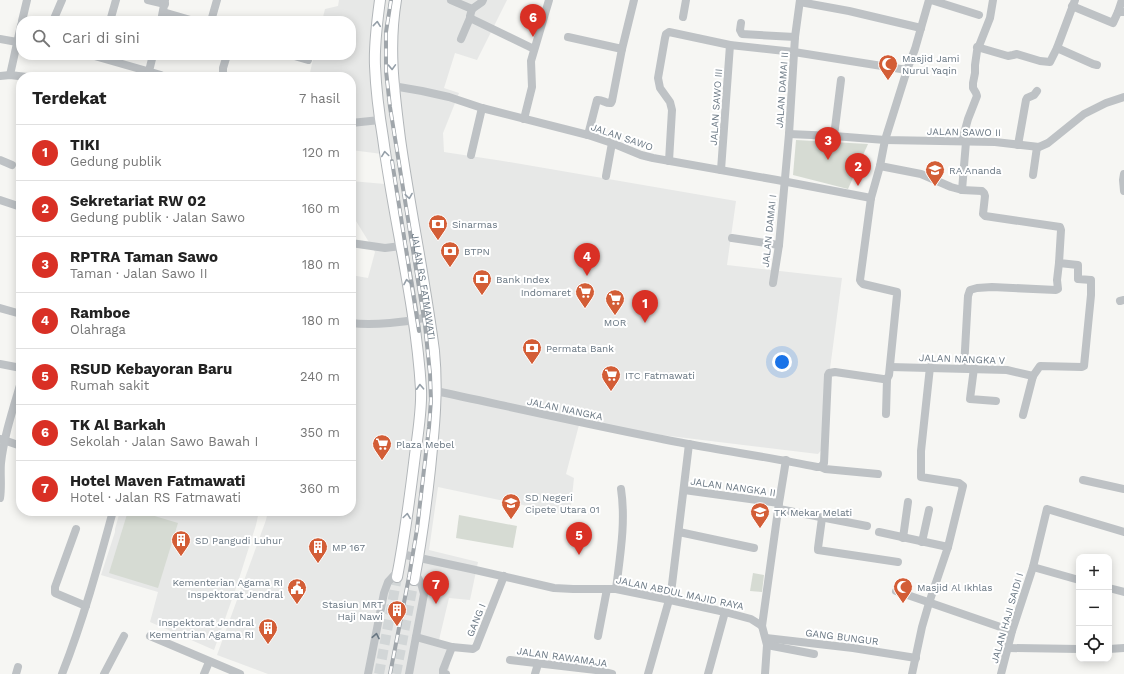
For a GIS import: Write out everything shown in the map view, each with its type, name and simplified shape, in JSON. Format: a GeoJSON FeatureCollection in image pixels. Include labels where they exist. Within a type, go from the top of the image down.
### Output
{"type":"FeatureCollection","features":[{"type":"Feature","properties":{"kind":"main road","name":"JALAN RS FATMAWATI"},"geometry":{"type":"LineString","coordinates":[[380,0],[375,42],[377,94],[386,165],[413,320],[421,390],[420,411],[409,503],[398,573]]}},
{"type":"Feature","properties":{"kind":"main road","name":"JALAN RS FATMAWATI"},"geometry":{"type":"LineString","coordinates":[[396,0],[393,28],[393,86],[403,162],[429,317],[434,353],[436,391],[432,452],[415,576]]}},
{"type":"Feature","properties":{"kind":"street"},"geometry":{"type":"LineString","coordinates":[[23,16],[27,0]]}},
{"type":"Feature","properties":{"kind":"street"},"geometry":{"type":"LineString","coordinates":[[55,16],[62,0]]}},
{"type":"Feature","properties":{"kind":"street"},"geometry":{"type":"LineString","coordinates":[[111,16],[116,0]]}},
{"type":"Feature","properties":{"kind":"street"},"geometry":{"type":"LineString","coordinates":[[148,0],[164,5],[185,16]]}},
{"type":"Feature","properties":{"kind":"street"},"geometry":{"type":"LineString","coordinates":[[212,16],[217,0]]}},
{"type":"Feature","properties":{"kind":"street"},"geometry":{"type":"LineString","coordinates":[[452,0],[472,9]]}},
{"type":"Feature","properties":{"kind":"street"},"geometry":{"type":"LineString","coordinates":[[461,39],[470,18],[472,9],[483,0]]}},
{"type":"Feature","properties":{"kind":"street"},"geometry":{"type":"LineString","coordinates":[[524,119],[532,87],[531,61],[549,0]]}},
{"type":"Feature","properties":{"kind":"street"},"geometry":{"type":"LineString","coordinates":[[588,135],[597,100],[611,103],[634,0]]}},
{"type":"Feature","properties":{"kind":"street"},"geometry":{"type":"LineString","coordinates":[[682,17],[686,0]]}},
{"type":"Feature","properties":{"kind":"street"},"geometry":{"type":"LineString","coordinates":[[886,414],[887,379],[889,376],[897,292],[863,284],[860,280],[871,198],[880,166],[885,140],[907,70],[916,49],[930,0],[979,15]]}},
{"type":"Feature","properties":{"kind":"street"},"geometry":{"type":"LineString","coordinates":[[962,190],[964,142],[968,119],[977,96],[973,88],[973,83],[977,47],[990,18],[993,0]]}},
{"type":"Feature","properties":{"kind":"street"},"geometry":{"type":"LineString","coordinates":[[977,47],[1008,56],[1017,54],[1048,63],[1051,61],[1057,48],[1074,2],[1113,23],[1121,12],[1122,0]]}},
{"type":"Feature","properties":{"kind":"street"},"geometry":{"type":"LineString","coordinates":[[800,1],[921,28]]}},
{"type":"Feature","properties":{"kind":"street","name":"JALAN DAMAI II"},"geometry":{"type":"LineString","coordinates":[[784,181],[789,134],[795,37],[800,1]]}},
{"type":"Feature","properties":{"kind":"street"},"geometry":{"type":"LineString","coordinates":[[162,16],[164,5]]}},
{"type":"Feature","properties":{"kind":"street"},"geometry":{"type":"LineString","coordinates":[[470,18],[534,49]]}},
{"type":"Feature","properties":{"kind":"street"},"geometry":{"type":"LineString","coordinates":[[741,23],[740,30],[742,34],[795,37]]}},
{"type":"Feature","properties":{"kind":"street"},"geometry":{"type":"LineString","coordinates":[[669,161],[672,110],[670,102],[660,88],[658,78],[666,34],[669,32],[730,45],[794,52],[907,70]]}},
{"type":"Feature","properties":{"kind":"street"},"geometry":{"type":"LineString","coordinates":[[568,37],[622,49]]}},
{"type":"Feature","properties":{"kind":"street"},"geometry":{"type":"LineString","coordinates":[[0,39],[16,40]]}},
{"type":"Feature","properties":{"kind":"street","name":"JALAN SAWO III"},"geometry":{"type":"LineString","coordinates":[[721,170],[730,45]]}},
{"type":"Feature","properties":{"kind":"street"},"geometry":{"type":"LineString","coordinates":[[1057,48],[1097,65]]}},
{"type":"Feature","properties":{"kind":"street"},"geometry":{"type":"LineString","coordinates":[[10,75],[16,52]]}},
{"type":"Feature","properties":{"kind":"street"},"geometry":{"type":"LineString","coordinates":[[112,60],[149,72],[152,60]]}},
{"type":"Feature","properties":{"kind":"street"},"geometry":{"type":"LineString","coordinates":[[223,72],[225,60]]}},
{"type":"Feature","properties":{"kind":"street"},"geometry":{"type":"LineString","coordinates":[[0,76],[16,76]]}},
{"type":"Feature","properties":{"kind":"street"},"geometry":{"type":"LineString","coordinates":[[834,136],[841,80]]}},
{"type":"Feature","properties":{"kind":"street","name":"JALAN SAWO"},"geometry":{"type":"LineString","coordinates":[[393,86],[450,97],[482,108],[588,135],[641,155],[871,198]]}},
{"type":"Feature","properties":{"kind":"street"},"geometry":{"type":"LineString","coordinates":[[1018,145],[1026,100],[1034,95],[1036,91]]}},
{"type":"Feature","properties":{"kind":"street"},"geometry":{"type":"LineString","coordinates":[[1034,175],[1037,147],[1048,143],[1084,114],[1096,107],[1124,97]]}},
{"type":"Feature","properties":{"kind":"street"},"geometry":{"type":"LineString","coordinates":[[471,154],[482,108]]}},
{"type":"Feature","properties":{"kind":"street"},"geometry":{"type":"LineString","coordinates":[[356,122],[380,120]]}},
{"type":"Feature","properties":{"kind":"street","name":"JALAN SAWO II"},"geometry":{"type":"LineString","coordinates":[[789,134],[885,140],[995,142],[1037,147]]}},
{"type":"Feature","properties":{"kind":"street"},"geometry":{"type":"LineString","coordinates":[[606,176],[612,143]]}},
{"type":"Feature","properties":{"kind":"street"},"geometry":{"type":"LineString","coordinates":[[0,160],[12,165]]}},
{"type":"Feature","properties":{"kind":"street"},"geometry":{"type":"LineString","coordinates":[[880,166],[921,174],[962,190],[982,191],[984,193],[985,200],[983,214],[985,216],[1060,227],[1059,263],[1056,280],[1058,289],[992,287],[970,290],[968,296],[964,368]]}},
{"type":"Feature","properties":{"kind":"street"},"geometry":{"type":"LineString","coordinates":[[1124,174],[1124,191]]}},
{"type":"Feature","properties":{"kind":"street","name":"JALAN DAMAI I"},"geometry":{"type":"LineString","coordinates":[[773,283],[784,181]]}},
{"type":"Feature","properties":{"kind":"street"},"geometry":{"type":"LineString","coordinates":[[0,200],[16,205]]}},
{"type":"Feature","properties":{"kind":"street"},"geometry":{"type":"LineString","coordinates":[[732,238],[778,245]]}},
{"type":"Feature","properties":{"kind":"street"},"geometry":{"type":"LineString","coordinates":[[356,245],[385,248],[401,246]]}},
{"type":"Feature","properties":{"kind":"street"},"geometry":{"type":"LineString","coordinates":[[1023,415],[1033,376],[1040,366],[1082,367],[1085,364],[1091,280],[1078,278],[1078,265],[1059,263]]}},
{"type":"Feature","properties":{"kind":"street"},"geometry":{"type":"LineString","coordinates":[[0,308],[16,313]]}},
{"type":"Feature","properties":{"kind":"street"},"geometry":{"type":"LineString","coordinates":[[356,323],[368,324],[429,317]]}},
{"type":"Feature","properties":{"kind":"street"},"geometry":{"type":"LineString","coordinates":[[0,364],[16,367]]}},
{"type":"Feature","properties":{"kind":"street","name":"JALAN NANGKA V"},"geometry":{"type":"LineString","coordinates":[[890,367],[1007,370],[1033,376]]}},
{"type":"Feature","properties":{"kind":"street"},"geometry":{"type":"LineString","coordinates":[[912,674],[922,627],[948,547],[963,486],[960,483],[921,478],[930,367]]}},
{"type":"Feature","properties":{"kind":"street"},"geometry":{"type":"LineString","coordinates":[[974,368],[970,399],[996,401]]}},
{"type":"Feature","properties":{"kind":"street"},"geometry":{"type":"LineString","coordinates":[[821,467],[824,463],[829,373],[835,372],[887,379]]}},
{"type":"Feature","properties":{"kind":"street","name":"JALAN NANGKA"},"geometry":{"type":"LineString","coordinates":[[436,391],[573,421],[690,444],[786,460],[825,469],[878,474]]}},
{"type":"Feature","properties":{"kind":"street"},"geometry":{"type":"LineString","coordinates":[[0,498],[2,439],[16,397]]}},
{"type":"Feature","properties":{"kind":"street"},"geometry":{"type":"LineString","coordinates":[[2,439],[16,444]]}},
{"type":"Feature","properties":{"kind":"street"},"geometry":{"type":"LineString","coordinates":[[648,674],[670,600],[690,444]]}},
{"type":"Feature","properties":{"kind":"street"},"geometry":{"type":"LineString","coordinates":[[765,674],[766,642],[762,626],[786,460]]}},
{"type":"Feature","properties":{"kind":"street"},"geometry":{"type":"LineString","coordinates":[[1083,480],[1124,489]]}},
{"type":"Feature","properties":{"kind":"street"},"geometry":{"type":"LineString","coordinates":[[616,589],[623,526],[621,489]]}},
{"type":"Feature","properties":{"kind":"street","name":"JALAN NANGKA II"},"geometry":{"type":"LineString","coordinates":[[684,490],[779,506],[822,518],[867,526]]}},
{"type":"Feature","properties":{"kind":"street"},"geometry":{"type":"LineString","coordinates":[[903,538],[908,502]]}},
{"type":"Feature","properties":{"kind":"street","name":"JALAN HAJI SAIDI I"},"geometry":{"type":"LineString","coordinates":[[1001,674],[1012,631],[1033,567],[1047,509],[1124,532]]}},
{"type":"Feature","properties":{"kind":"street"},"geometry":{"type":"LineString","coordinates":[[922,542],[929,510]]}},
{"type":"Feature","properties":{"kind":"street"},"geometry":{"type":"LineString","coordinates":[[62,674],[74,644],[86,606],[112,516]]}},
{"type":"Feature","properties":{"kind":"street"},"geometry":{"type":"LineString","coordinates":[[822,518],[818,550],[898,562]]}},
{"type":"Feature","properties":{"kind":"street"},"geometry":{"type":"LineString","coordinates":[[76,529],[54,591],[86,606]]}},
{"type":"Feature","properties":{"kind":"street"},"geometry":{"type":"LineString","coordinates":[[679,532],[754,548]]}},
{"type":"Feature","properties":{"kind":"street"},"geometry":{"type":"LineString","coordinates":[[879,532],[948,547]]}},
{"type":"Feature","properties":{"kind":"street","name":"JALAN ABDUL MAJID RAYA"},"geometry":{"type":"LineString","coordinates":[[401,554],[554,588],[573,590],[616,589],[752,618],[762,626]]}},
{"type":"Feature","properties":{"kind":"street","name":"JALAN HAJI SAIDI I"},"geometry":{"type":"LineString","coordinates":[[1033,567],[1076,579]]}},
{"type":"Feature","properties":{"kind":"street","name":"JALAN RS FATMAWATI"},"geometry":{"type":"LineString","coordinates":[[368,674],[384,593],[388,582],[398,573]]}},
{"type":"Feature","properties":{"kind":"street","name":"JALAN RS FATMAWATI"},"geometry":{"type":"LineString","coordinates":[[409,674],[424,594],[421,583],[415,576]]}},
{"type":"Feature","properties":{"kind":"street","name":"GANG I"},"geometry":{"type":"LineString","coordinates":[[452,646],[472,649],[476,647],[504,576]]}},
{"type":"Feature","properties":{"kind":"street"},"geometry":{"type":"LineString","coordinates":[[598,636],[607,589]]}},
{"type":"Feature","properties":{"kind":"street"},"geometry":{"type":"LineString","coordinates":[[1112,589],[1124,592]]}},
{"type":"Feature","properties":{"kind":"street"},"geometry":{"type":"LineString","coordinates":[[896,591],[1012,631]]}},
{"type":"Feature","properties":{"kind":"street"},"geometry":{"type":"LineString","coordinates":[[708,674],[726,612]]}},
{"type":"Feature","properties":{"kind":"street"},"geometry":{"type":"LineString","coordinates":[[104,674],[124,636]]}},
{"type":"Feature","properties":{"kind":"street"},"geometry":{"type":"LineString","coordinates":[[150,636],[240,674]]}},
{"type":"Feature","properties":{"kind":"street"},"geometry":{"type":"LineString","coordinates":[[416,637],[452,646],[443,670],[444,674]]}},
{"type":"Feature","properties":{"kind":"street"},"geometry":{"type":"LineString","coordinates":[[766,642],[814,654]]}},
{"type":"Feature","properties":{"kind":"street","name":"GANG BUNGUR"},"geometry":{"type":"LineString","coordinates":[[766,642],[852,648],[916,658]]}},
{"type":"Feature","properties":{"kind":"street"},"geometry":{"type":"LineString","coordinates":[[1008,648],[1076,649]]}},
{"type":"Feature","properties":{"kind":"street"},"geometry":{"type":"LineString","coordinates":[[1112,649],[1124,648]]}},
{"type":"Feature","properties":{"kind":"street","name":"JALAN RAWAMAJA"},"geometry":{"type":"LineString","coordinates":[[510,660],[612,674]]}},
{"type":"Feature","properties":{"kind":"street"},"geometry":{"type":"LineString","coordinates":[[204,674],[209,662]]}},
{"type":"Feature","properties":{"kind":"street"},"geometry":{"type":"LineString","coordinates":[[535,674],[538,664]]}},
{"type":"Feature","properties":{"kind":"shaded area"},"geometry":{"type":"Polygon","coordinates":[[[339,0],[507,0],[477,60],[455,53],[444,88],[459,93],[443,133],[444,152],[736,201],[727,265],[842,278],[828,384],[824,447],[818,454],[579,425],[566,474],[574,478],[570,515],[438,487],[429,550],[478,562],[470,600],[449,598],[439,640],[453,644],[448,674],[268,674],[217,655],[267,516],[356,516],[356,276],[368,278],[375,252],[356,221],[356,181],[385,184],[382,154],[356,151],[356,72],[310,72],[313,60],[356,60],[356,16],[323,16],[325,9],[338,6],[339,0]]]}},
{"type":"Feature","properties":{"kind":"shaded area"},"geometry":{"type":"Polygon","coordinates":[[[796,140],[868,144],[848,189],[793,175],[796,140]]]}},
{"type":"Feature","properties":{"kind":"shaded area"},"geometry":{"type":"Polygon","coordinates":[[[459,515],[517,526],[513,548],[456,538],[459,515]]]}},
{"type":"Feature","properties":{"kind":"shaded area"},"geometry":{"type":"Polygon","coordinates":[[[119,516],[258,516],[237,585],[214,650],[150,622],[158,592],[101,575],[119,516]]]}},
{"type":"Feature","properties":{"kind":"shaded area"},"geometry":{"type":"Polygon","coordinates":[[[126,516],[155,516],[178,523],[158,588],[109,573],[126,516]]]}},
{"type":"Feature","properties":{"kind":"shaded area"},"geometry":{"type":"Polygon","coordinates":[[[753,573],[764,575],[762,592],[750,591],[753,573]]]}},
{"type":"Feature","properties":{"kind":"tunnel"},"geometry":{"type":"LineString","coordinates":[[379,674],[397,577]]}},
{"type":"Feature","properties":{"kind":"tunnel"},"geometry":{"type":"LineString","coordinates":[[396,674],[414,580]]}},
{"type":"Feature","properties":{"kind":"railway"},"geometry":{"type":"LineString","coordinates":[[390,674],[417,529],[431,400],[425,325],[390,107],[386,71],[386,32],[391,0]]}},
{"type":"Feature","properties":{"kind":"railway"},"geometry":{"type":"LineString","coordinates":[[392,161],[419,331]]}},
{"type":"Feature","properties":{"kind":"place","name":"TK Al Barkah"},"geometry":{"type":"Point","coordinates":[533,37]}},
{"type":"Feature","properties":{"kind":"place","name":"Masjid Jami Nurul Yaqin"},"geometry":{"type":"Point","coordinates":[888,81]}},
{"type":"Feature","properties":{"kind":"place","name":"RPTRA Taman Sawo"},"geometry":{"type":"Point","coordinates":[828,160]}},
{"type":"Feature","properties":{"kind":"place","name":"Sekretariat RW 02"},"geometry":{"type":"Point","coordinates":[858,186]}},
{"type":"Feature","properties":{"kind":"place","name":"RA Ananda"},"geometry":{"type":"Point","coordinates":[935,187]}},
{"type":"Feature","properties":{"kind":"place","name":"Sinarmas"},"geometry":{"type":"Point","coordinates":[438,241]}},
{"type":"Feature","properties":{"kind":"place","name":"BTPN"},"geometry":{"type":"Point","coordinates":[450,268]}},
{"type":"Feature","properties":{"kind":"place","name":"Ramboe"},"geometry":{"type":"Point","coordinates":[587,276]}},
{"type":"Feature","properties":{"kind":"place","name":"Bank Index"},"geometry":{"type":"Point","coordinates":[482,296]}},
{"type":"Feature","properties":{"kind":"place","name":"Indomaret"},"geometry":{"type":"Point","coordinates":[585,309]}},
{"type":"Feature","properties":{"kind":"place","name":"MOR"},"geometry":{"type":"Point","coordinates":[615,316]}},
{"type":"Feature","properties":{"kind":"place","name":"TIKI"},"geometry":{"type":"Point","coordinates":[645,323]}},
{"type":"Feature","properties":{"kind":"place","name":"Permata Bank"},"geometry":{"type":"Point","coordinates":[532,365]}},
{"type":"Feature","properties":{"kind":"place","name":"ITC Fatmawati"},"geometry":{"type":"Point","coordinates":[611,392]}},
{"type":"Feature","properties":{"kind":"place","name":"Plaza Mebel"},"geometry":{"type":"Point","coordinates":[382,461]}},
{"type":"Feature","properties":{"kind":"place","name":"SD Negeri Cipete Utara 01"},"geometry":{"type":"Point","coordinates":[511,520]}},
{"type":"Feature","properties":{"kind":"place","name":"TK Mekar Melati"},"geometry":{"type":"Point","coordinates":[760,529]}},
{"type":"Feature","properties":{"kind":"place","name":"RSUD Kebayoran Baru"},"geometry":{"type":"Point","coordinates":[579,555]}},
{"type":"Feature","properties":{"kind":"place","name":"SD Pangudi Luhur"},"geometry":{"type":"Point","coordinates":[181,557]}},
{"type":"Feature","properties":{"kind":"place","name":"MP 167"},"geometry":{"type":"Point","coordinates":[318,564]}},
{"type":"Feature","properties":{"kind":"place","name":"Hotel Maven Fatmawati"},"geometry":{"type":"Point","coordinates":[436,604]}},
{"type":"Feature","properties":{"kind":"place","name":"Masjid Al Ikhlas"},"geometry":{"type":"Point","coordinates":[903,604]}},
{"type":"Feature","properties":{"kind":"place","name":"Kementerian Agama RI Inspektorat Jendral"},"geometry":{"type":"Point","coordinates":[297,605]}},
{"type":"Feature","properties":{"kind":"place","name":"Stasiun MRT Haji Nawi"},"geometry":{"type":"Point","coordinates":[397,627]}},
{"type":"Feature","properties":{"kind":"place","name":"Inspektorat Jendral Kementrian Agama RI"},"geometry":{"type":"Point","coordinates":[268,645]}}]}
